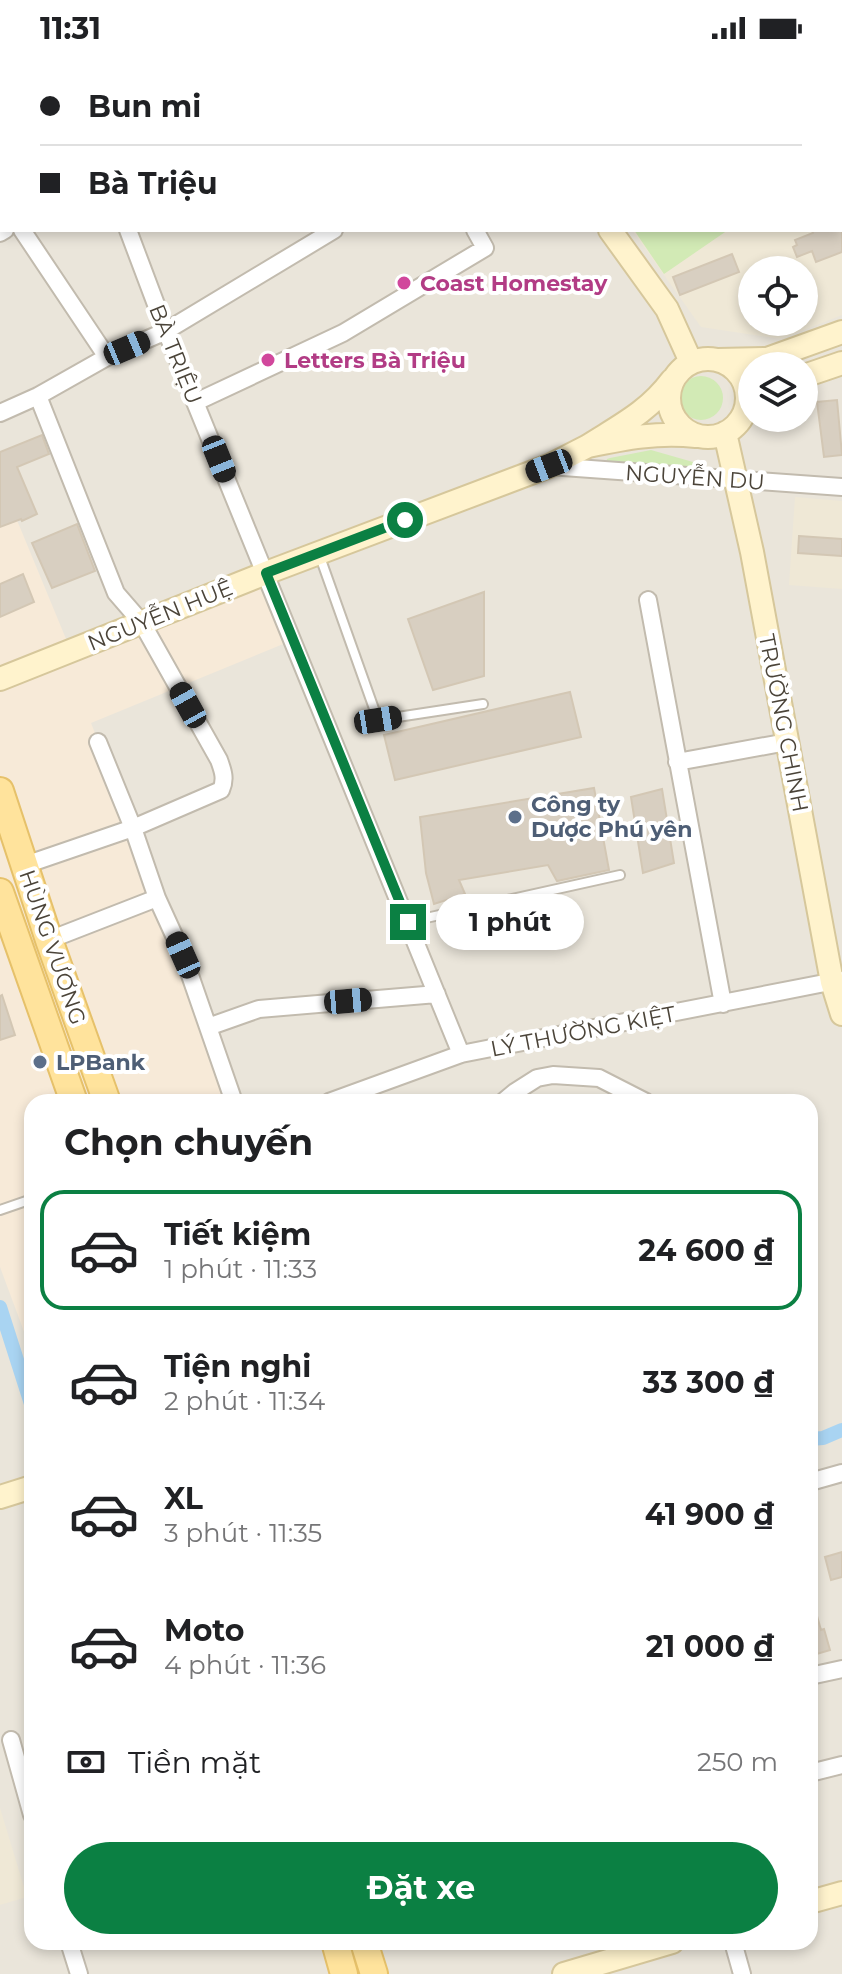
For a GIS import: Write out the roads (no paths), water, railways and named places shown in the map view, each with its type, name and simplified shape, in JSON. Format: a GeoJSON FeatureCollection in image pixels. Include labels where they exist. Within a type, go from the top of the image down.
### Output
{"type":"FeatureCollection","features":[{"type":"Feature","properties":{"kind":"main road"},"geometry":{"type":"LineString","coordinates":[[611,232],[667,309],[691,362]]}},
{"type":"Feature","properties":{"kind":"main road"},"geometry":{"type":"LineString","coordinates":[[588,446],[645,411],[681,369],[691,362],[704,359],[767,359],[842,332]]}},
{"type":"Feature","properties":{"kind":"main road"},"geometry":{"type":"LineString","coordinates":[[718,360],[738,373]]}},
{"type":"Feature","properties":{"kind":"main road"},"geometry":{"type":"LineString","coordinates":[[818,372],[842,364]]}},
{"type":"Feature","properties":{"kind":"main road"},"geometry":{"type":"LineString","coordinates":[[673,379],[668,403],[672,414],[679,425],[700,436]]}},
{"type":"Feature","properties":{"kind":"main road"},"geometry":{"type":"LineString","coordinates":[[588,446],[668,433],[713,436],[725,433],[738,423]]}},
{"type":"Feature","properties":{"kind":"main road","name":"TRƯỜNG CHINH"},"geometry":{"type":"LineString","coordinates":[[725,433],[752,552],[842,1014]]}},
{"type":"Feature","properties":{"kind":"main road","name":"NGUYỄN HUỆ"},"geometry":{"type":"LineString","coordinates":[[0,679],[266,573],[549,466],[588,446]]}},
{"type":"Feature","properties":{"kind":"main road","name":"HÙNG VƯƠNG"},"geometry":{"type":"LineString","coordinates":[[0,791],[104,1094]]}},
{"type":"Feature","properties":{"kind":"main road","name":"HÙNG VƯƠNG"},"geometry":{"type":"LineString","coordinates":[[0,892],[71,1094]]}},
{"type":"Feature","properties":{"kind":"main road"},"geometry":{"type":"LineString","coordinates":[[21,949],[49,940]]}},
{"type":"Feature","properties":{"kind":"main road"},"geometry":{"type":"LineString","coordinates":[[0,1497],[24,1489]]}},
{"type":"Feature","properties":{"kind":"main road"},"geometry":{"type":"LineString","coordinates":[[818,1900],[842,1893]]}},
{"type":"Feature","properties":{"kind":"main road"},"geometry":{"type":"LineString","coordinates":[[337,1950],[344,1974]]}},
{"type":"Feature","properties":{"kind":"main road"},"geometry":{"type":"LineString","coordinates":[[366,1950],[374,1974]]}},
{"type":"Feature","properties":{"kind":"main road"},"geometry":{"type":"LineString","coordinates":[[564,1974],[645,1950]]}},
{"type":"Feature","properties":{"kind":"street"},"geometry":{"type":"LineString","coordinates":[[23,232],[107,357]]}},
{"type":"Feature","properties":{"kind":"street","name":"BÀ TRIỆU"},"geometry":{"type":"LineString","coordinates":[[129,232],[166,331],[461,1054]]}},
{"type":"Feature","properties":{"kind":"street"},"geometry":{"type":"LineString","coordinates":[[0,413],[38,396],[107,357],[166,331],[331,232]]}},
{"type":"Feature","properties":{"kind":"street"},"geometry":{"type":"LineString","coordinates":[[196,402],[343,333],[485,248],[476,232]]}},
{"type":"Feature","properties":{"kind":"street"},"geometry":{"type":"LineString","coordinates":[[25,865],[133,828],[221,790],[225,782],[219,760],[142,623],[116,593],[38,396]]}},
{"type":"Feature","properties":{"kind":"street","name":"NGUYỄN DU"},"geometry":{"type":"LineString","coordinates":[[549,466],[842,487]]}},
{"type":"Feature","properties":{"kind":"street"},"geometry":{"type":"LineString","coordinates":[[648,600],[723,1004]]}},
{"type":"Feature","properties":{"kind":"street"},"geometry":{"type":"LineString","coordinates":[[98,742],[157,898],[183,955],[231,1094]]}},
{"type":"Feature","properties":{"kind":"street"},"geometry":{"type":"LineString","coordinates":[[677,762],[787,742]]}},
{"type":"Feature","properties":{"kind":"street"},"geometry":{"type":"LineString","coordinates":[[49,940],[157,898]]}},
{"type":"Feature","properties":{"kind":"street","name":"LÝ THƯỜNG KIỆT"},"geometry":{"type":"LineString","coordinates":[[351,1094],[461,1054],[837,981]]}},
{"type":"Feature","properties":{"kind":"street"},"geometry":{"type":"LineString","coordinates":[[208,1027],[259,1009],[437,994]]}},
{"type":"Feature","properties":{"kind":"street"},"geometry":{"type":"LineString","coordinates":[[513,1094],[537,1078],[553,1075],[599,1078],[630,1094]]}},
{"type":"Feature","properties":{"kind":"street"},"geometry":{"type":"LineString","coordinates":[[818,1480],[842,1473]]}},
{"type":"Feature","properties":{"kind":"street"},"geometry":{"type":"LineString","coordinates":[[818,1674],[842,1669]]}},
{"type":"Feature","properties":{"kind":"street"},"geometry":{"type":"LineString","coordinates":[[11,1740],[24,1786]]}},
{"type":"Feature","properties":{"kind":"street"},"geometry":{"type":"LineString","coordinates":[[818,1771],[842,1765]]}},
{"type":"Feature","properties":{"kind":"street"},"geometry":{"type":"LineString","coordinates":[[72,1950],[79,1974]]}},
{"type":"Feature","properties":{"kind":"street"},"geometry":{"type":"LineString","coordinates":[[735,1950],[742,1974]]}},
{"type":"Feature","properties":{"kind":"lane"},"geometry":{"type":"LineString","coordinates":[[319,553],[378,720],[483,704]]}},
{"type":"Feature","properties":{"kind":"lane"},"geometry":{"type":"LineString","coordinates":[[408,922],[620,875]]}},
{"type":"Feature","properties":{"kind":"lane"},"geometry":{"type":"LineString","coordinates":[[0,1210],[24,1202]]}},
{"type":"Feature","properties":{"kind":"waterway"},"geometry":{"type":"LineString","coordinates":[[0,1307],[24,1382]]}},
{"type":"Feature","properties":{"kind":"waterway"},"geometry":{"type":"LineString","coordinates":[[818,1438],[842,1430]]}},
{"type":"Feature","properties":{"kind":"place","name":"Coast Homestay"},"geometry":{"type":"Point","coordinates":[404,283]}},
{"type":"Feature","properties":{"kind":"place","name":"Letters Bà Triệu"},"geometry":{"type":"Point","coordinates":[268,360]}},
{"type":"Feature","properties":{"kind":"place","name":"Công ty Dược Phú yên"},"geometry":{"type":"Point","coordinates":[515,817]}},
{"type":"Feature","properties":{"kind":"place","name":"LPBank"},"geometry":{"type":"Point","coordinates":[40,1062]}}]}
